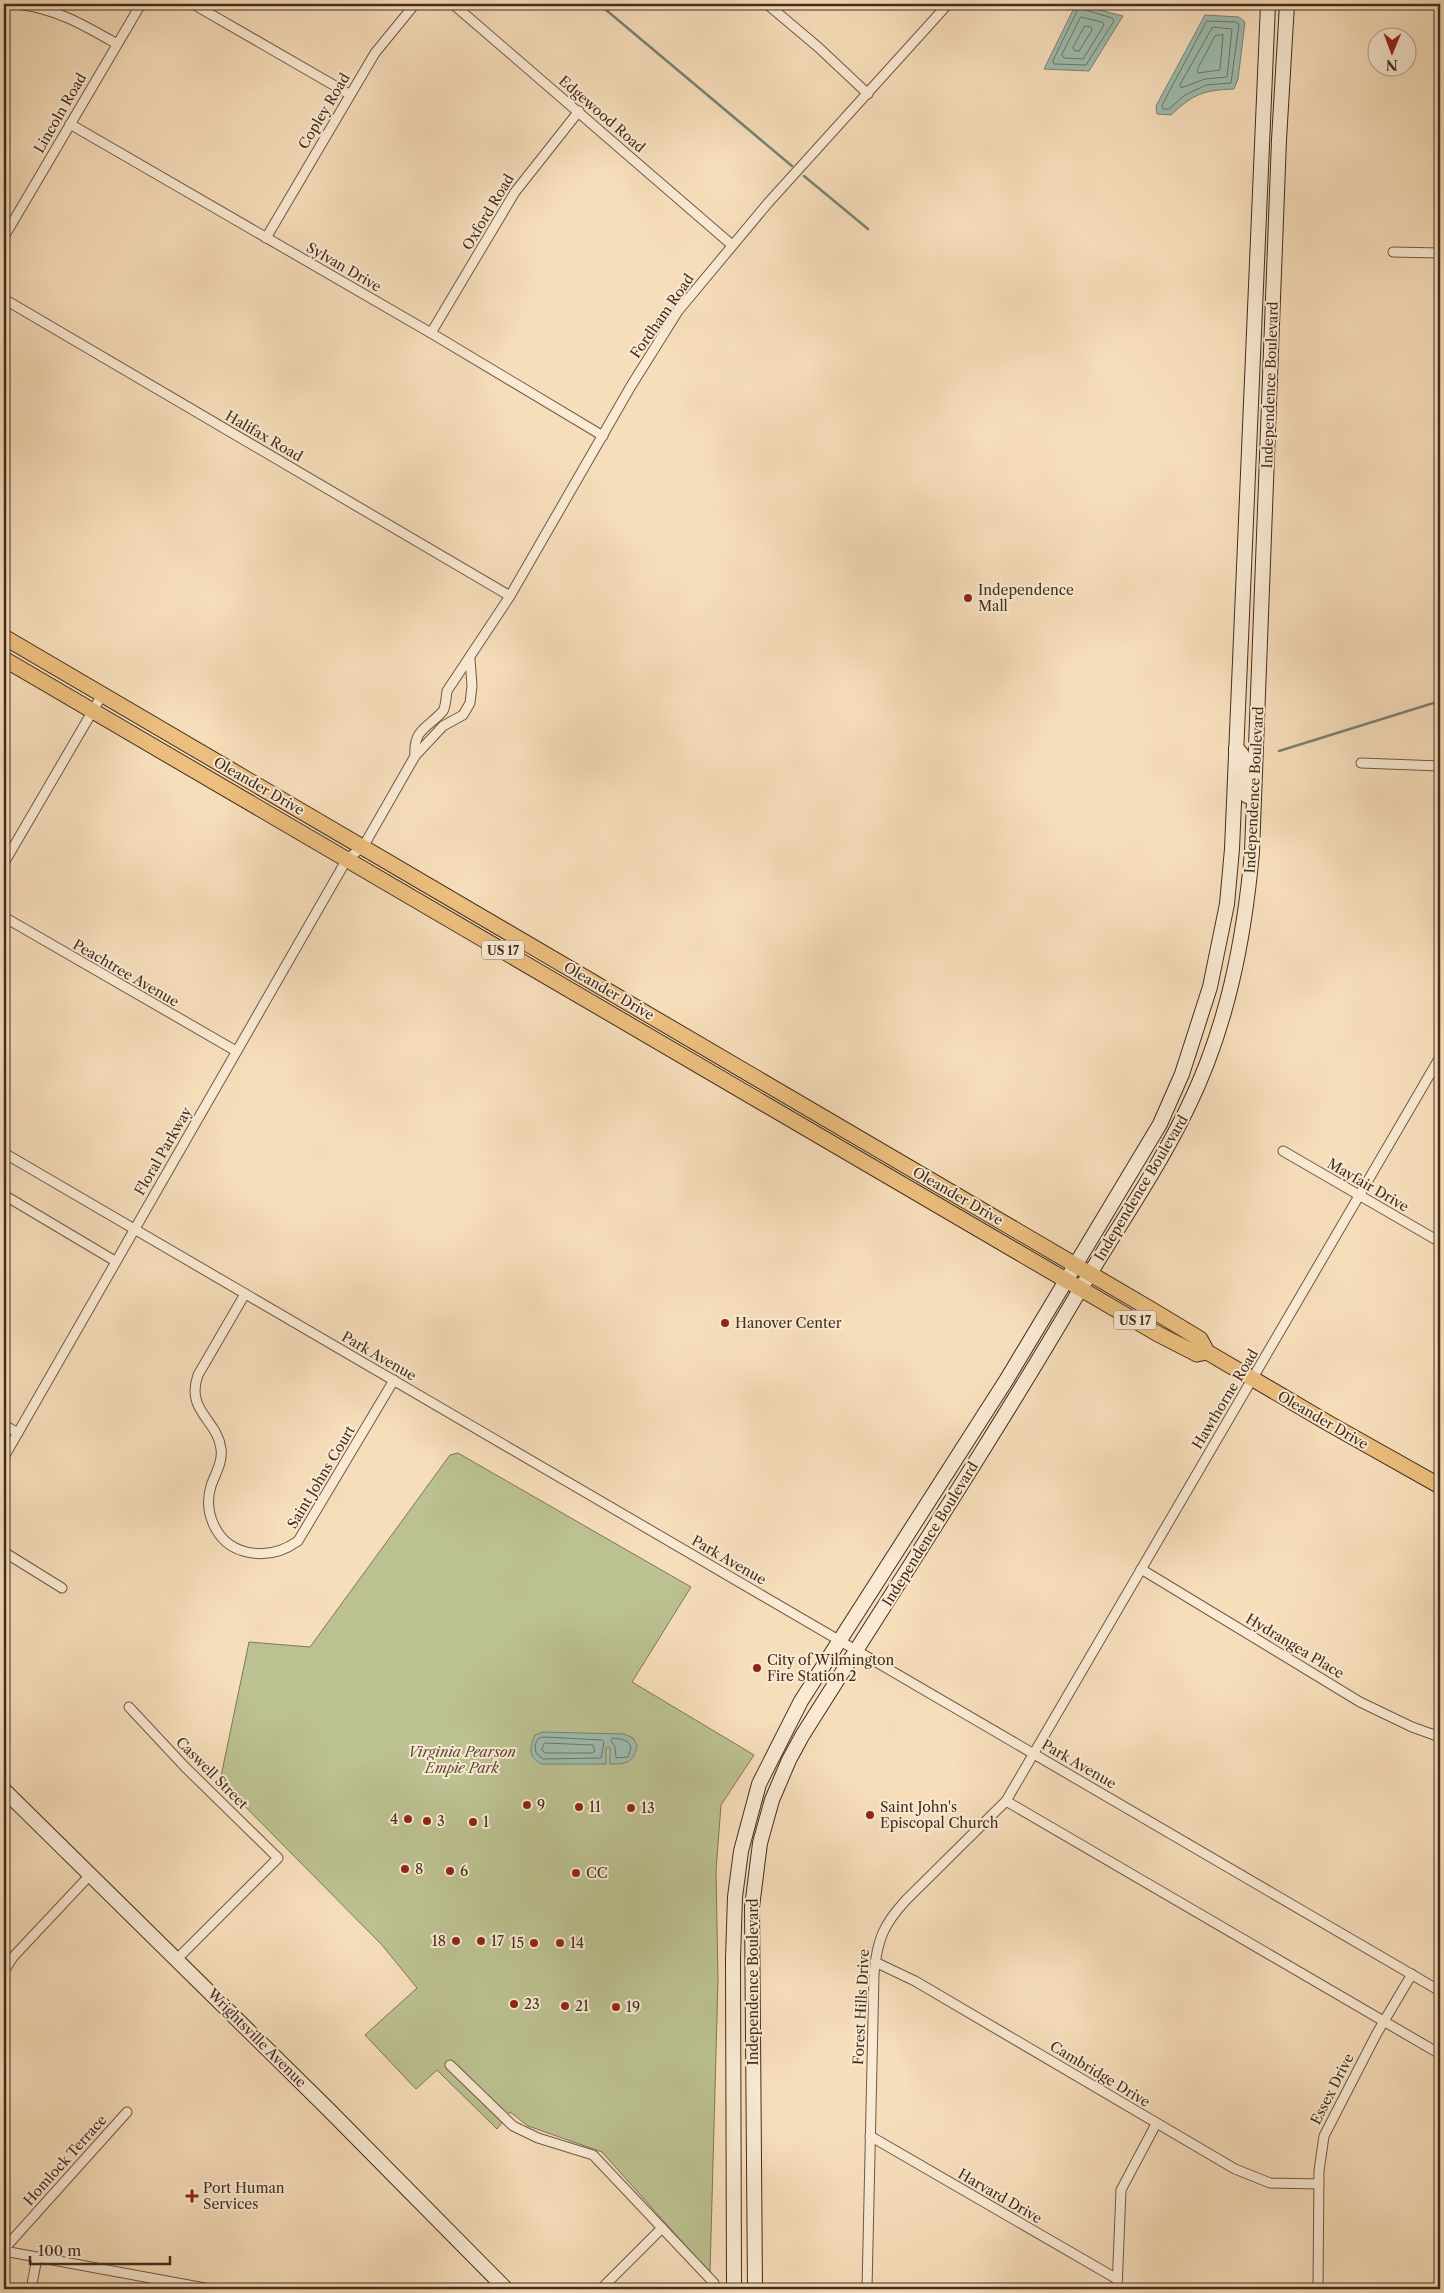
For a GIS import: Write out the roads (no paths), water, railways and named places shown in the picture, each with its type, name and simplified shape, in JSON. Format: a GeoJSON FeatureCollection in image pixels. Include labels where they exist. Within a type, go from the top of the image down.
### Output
{"type":"FeatureCollection","features":[{"type":"Feature","properties":{"kind":"main road","name":"Independence Boulevard"},"geometry":{"type":"LineString","coordinates":[[734,2289],[732,1958],[739,1858],[753,1804],[765,1772],[801,1701],[1007,1379],[1065,1279],[1160,1124],[1182,1074],[1216,964],[1227,904],[1236,749],[1268,4]]}},
{"type":"Feature","properties":{"kind":"main road","name":"Independence Boulevard"},"geometry":{"type":"LineString","coordinates":[[754,2289],[751,1939],[757,1862],[772,1800],[785,1767],[802,1736],[1021,1390],[1174,1134],[1201,1079],[1224,1014],[1240,948],[1252,852],[1279,140],[1287,4]]}},
{"type":"Feature","properties":{"kind":"main road","name":"Oleander Drive"},"geometry":{"type":"LineString","coordinates":[[4,637],[1075,1264],[1200,1340],[1207,1352],[1440,1486]]}},
{"type":"Feature","properties":{"kind":"main road","name":"Oleander Drive"},"geometry":{"type":"LineString","coordinates":[[4,659],[1158,1334],[1198,1354],[1207,1352]]}},
{"type":"Feature","properties":{"kind":"main road"},"geometry":{"type":"LineString","coordinates":[[1236,749],[1242,754],[1246,762],[1252,852]]}},
{"type":"Feature","properties":{"kind":"main road","name":"Wrightsville Avenue"},"geometry":{"type":"LineString","coordinates":[[4,1790],[177,1959],[506,2289]]}},
{"type":"Feature","properties":{"kind":"street"},"geometry":{"type":"LineString","coordinates":[[17,4],[61,13],[117,44]]}},
{"type":"Feature","properties":{"kind":"street","name":"Lincoln Road"},"geometry":{"type":"LineString","coordinates":[[4,237],[141,4]]}},
{"type":"Feature","properties":{"kind":"street"},"geometry":{"type":"LineString","coordinates":[[193,4],[349,94]]}},
{"type":"Feature","properties":{"kind":"street","name":"Copley Road"},"geometry":{"type":"LineString","coordinates":[[266,238],[349,94],[383,42],[416,4]]}},
{"type":"Feature","properties":{"kind":"street","name":"Edgewood Road"},"geometry":{"type":"LineString","coordinates":[[453,4],[732,245]]}},
{"type":"Feature","properties":{"kind":"street"},"geometry":{"type":"LineString","coordinates":[[766,4],[818,47],[868,94]]}},
{"type":"Feature","properties":{"kind":"street","name":"Fordham Road"},"geometry":{"type":"LineString","coordinates":[[415,756],[414,743],[419,733],[444,710],[447,691],[510,596],[664,331],[692,293],[732,245],[948,4]]}},
{"type":"Feature","properties":{"kind":"street","name":"Oxford Road"},"geometry":{"type":"LineString","coordinates":[[431,333],[516,192],[578,111]]}},
{"type":"Feature","properties":{"kind":"street","name":"Sylvan Drive"},"geometry":{"type":"LineString","coordinates":[[70,124],[431,333],[603,436]]}},
{"type":"Feature","properties":{"kind":"street"},"geometry":{"type":"LineString","coordinates":[[1393,252],[1440,253]]}},
{"type":"Feature","properties":{"kind":"street","name":"Halifax Road"},"geometry":{"type":"LineString","coordinates":[[4,299],[510,596]]}},
{"type":"Feature","properties":{"kind":"street","name":"Fordham Road"},"geometry":{"type":"LineString","coordinates":[[347,859],[363,847],[415,756],[443,726],[462,715],[470,703],[472,686],[470,659]]}},
{"type":"Feature","properties":{"kind":"street"},"geometry":{"type":"LineString","coordinates":[[4,863],[102,695]]}},
{"type":"Feature","properties":{"kind":"street"},"geometry":{"type":"LineString","coordinates":[[1361,763],[1440,766]]}},
{"type":"Feature","properties":{"kind":"street","name":"Floral Parkway"},"geometry":{"type":"LineString","coordinates":[[4,1458],[347,859]]}},
{"type":"Feature","properties":{"kind":"street","name":"Peachtree Avenue"},"geometry":{"type":"LineString","coordinates":[[4,917],[236,1051]]}},
{"type":"Feature","properties":{"kind":"street","name":"Hawthorne Road"},"geometry":{"type":"LineString","coordinates":[[1034,1754],[1440,1057]]}},
{"type":"Feature","properties":{"kind":"street","name":"Mayfair Drive"},"geometry":{"type":"LineString","coordinates":[[1283,1151],[1440,1242]]}},
{"type":"Feature","properties":{"kind":"street","name":"Park Avenue"},"geometry":{"type":"LineString","coordinates":[[4,1153],[1440,1990]]}},
{"type":"Feature","properties":{"kind":"street"},"geometry":{"type":"LineString","coordinates":[[4,1195],[116,1261]]}},
{"type":"Feature","properties":{"kind":"street","name":"Saint Johns Court"},"geometry":{"type":"LineString","coordinates":[[245,1294],[198,1375],[195,1390],[198,1408],[216,1433],[222,1450],[209,1492],[210,1516],[218,1533],[234,1547],[251,1553],[265,1554],[282,1550],[298,1541],[394,1380]]}},
{"type":"Feature","properties":{"kind":"street"},"geometry":{"type":"LineString","coordinates":[[4,1424],[18,1433]]}},
{"type":"Feature","properties":{"kind":"street"},"geometry":{"type":"LineString","coordinates":[[4,1552],[62,1588]]}},
{"type":"Feature","properties":{"kind":"street","name":"Hydrangea Place"},"geometry":{"type":"LineString","coordinates":[[1141,1569],[1360,1702],[1412,1727],[1440,1737]]}},
{"type":"Feature","properties":{"kind":"street","name":"Caswell Street"},"geometry":{"type":"LineString","coordinates":[[129,1706],[185,1767],[278,1858],[177,1959]]}},
{"type":"Feature","properties":{"kind":"street","name":"Forest Hills Drive"},"geometry":{"type":"LineString","coordinates":[[867,2289],[875,1962],[881,1935],[891,1916],[1006,1801],[1034,1754]]}},
{"type":"Feature","properties":{"kind":"street"},"geometry":{"type":"LineString","coordinates":[[1006,1801],[1440,2054]]}},
{"type":"Feature","properties":{"kind":"street"},"geometry":{"type":"LineString","coordinates":[[4,1971],[13,1957],[91,1874]]}},
{"type":"Feature","properties":{"kind":"street","name":"Cambridge Drive"},"geometry":{"type":"LineString","coordinates":[[875,1962],[915,1981],[1156,2124],[1258,2180],[1270,2183],[1319,2184]]}},
{"type":"Feature","properties":{"kind":"street","name":"Essex Drive"},"geometry":{"type":"LineString","coordinates":[[1318,2289],[1319,2184],[1321,2149],[1327,2125],[1412,1974]]}},
{"type":"Feature","properties":{"kind":"street"},"geometry":{"type":"LineString","coordinates":[[450,2065],[513,2126],[538,2138],[593,2155],[714,2283]]}},
{"type":"Feature","properties":{"kind":"street","name":"Homlock Terrace"},"geometry":{"type":"LineString","coordinates":[[4,2250],[127,2112]]}},
{"type":"Feature","properties":{"kind":"street"},"geometry":{"type":"LineString","coordinates":[[1117,2289],[1121,2190],[1156,2124]]}},
{"type":"Feature","properties":{"kind":"street","name":"Harvard Drive"},"geometry":{"type":"LineString","coordinates":[[870,2136],[1117,2279]]}},
{"type":"Feature","properties":{"kind":"street"},"geometry":{"type":"LineString","coordinates":[[601,2289],[662,2228]]}},
{"type":"Feature","properties":{"kind":"street"},"geometry":{"type":"LineString","coordinates":[[4,2250],[37,2258],[210,2289]]}},
{"type":"Feature","properties":{"kind":"street"},"geometry":{"type":"LineString","coordinates":[[31,2289],[37,2258]]}},
{"type":"Feature","properties":{"kind":"water"},"geometry":{"type":"Polygon","coordinates":[[[1076,4],[1123,16],[1089,71],[1044,69],[1076,4]]]}},
{"type":"Feature","properties":{"kind":"water"},"geometry":{"type":"Polygon","coordinates":[[[1205,15],[1239,17],[1245,22],[1238,79],[1234,89],[1200,94],[1186,102],[1171,115],[1157,114],[1156,106],[1205,15]]]}},
{"type":"Feature","properties":{"kind":"water"},"geometry":{"type":"Polygon","coordinates":[[[543,1732],[624,1734],[633,1738],[637,1745],[636,1751],[632,1759],[621,1764],[610,1764],[610,1748],[608,1747],[606,1748],[606,1764],[542,1764],[534,1759],[531,1748],[535,1735],[543,1732]]]}},
{"type":"Feature","properties":{"kind":"waterway"},"geometry":{"type":"LineString","coordinates":[[599,4],[792,166]]}},
{"type":"Feature","properties":{"kind":"waterway"},"geometry":{"type":"LineString","coordinates":[[804,176],[868,229]]}},
{"type":"Feature","properties":{"kind":"waterway"},"geometry":{"type":"LineString","coordinates":[[1279,751],[1440,701]]}},
{"type":"Feature","properties":{"kind":"place","name":"Independence Mall"},"geometry":{"type":"Point","coordinates":[968,598]}},
{"type":"Feature","properties":{"kind":"place","name":"Hanover Center"},"geometry":{"type":"Point","coordinates":[725,1323]}},
{"type":"Feature","properties":{"kind":"place","name":"City of Wilmington Fire Station 2"},"geometry":{"type":"Point","coordinates":[757,1668]}},
{"type":"Feature","properties":{"kind":"place","name":"9"},"geometry":{"type":"Point","coordinates":[527,1805]}},
{"type":"Feature","properties":{"kind":"place","name":"11"},"geometry":{"type":"Point","coordinates":[579,1807]}},
{"type":"Feature","properties":{"kind":"place","name":"13"},"geometry":{"type":"Point","coordinates":[631,1808]}},
{"type":"Feature","properties":{"kind":"place","name":"Saint John's Episcopal Church"},"geometry":{"type":"Point","coordinates":[870,1815]}},
{"type":"Feature","properties":{"kind":"place","name":"4"},"geometry":{"type":"Point","coordinates":[408,1819]}},
{"type":"Feature","properties":{"kind":"place","name":"3"},"geometry":{"type":"Point","coordinates":[427,1821]}},
{"type":"Feature","properties":{"kind":"place","name":"1"},"geometry":{"type":"Point","coordinates":[473,1822]}},
{"type":"Feature","properties":{"kind":"place","name":"8"},"geometry":{"type":"Point","coordinates":[405,1869]}},
{"type":"Feature","properties":{"kind":"place","name":"6"},"geometry":{"type":"Point","coordinates":[450,1871]}},
{"type":"Feature","properties":{"kind":"place","name":"CC"},"geometry":{"type":"Point","coordinates":[576,1873]}},
{"type":"Feature","properties":{"kind":"place","name":"18"},"geometry":{"type":"Point","coordinates":[456,1941]}},
{"type":"Feature","properties":{"kind":"place","name":"17"},"geometry":{"type":"Point","coordinates":[481,1941]}},
{"type":"Feature","properties":{"kind":"place","name":"15"},"geometry":{"type":"Point","coordinates":[534,1943]}},
{"type":"Feature","properties":{"kind":"place","name":"14"},"geometry":{"type":"Point","coordinates":[560,1943]}},
{"type":"Feature","properties":{"kind":"place","name":"23"},"geometry":{"type":"Point","coordinates":[514,2004]}},
{"type":"Feature","properties":{"kind":"place","name":"21"},"geometry":{"type":"Point","coordinates":[565,2006]}},
{"type":"Feature","properties":{"kind":"place","name":"19"},"geometry":{"type":"Point","coordinates":[616,2007]}},
{"type":"Feature","properties":{"kind":"place","name":"Port Human Services"},"geometry":{"type":"Point","coordinates":[192,2196]}},
{"type":"Feature","properties":{"kind":"park label","name":"Virginia Pearson Empie Park"},"geometry":{"type":"Point","coordinates":[462,1760]}}]}
